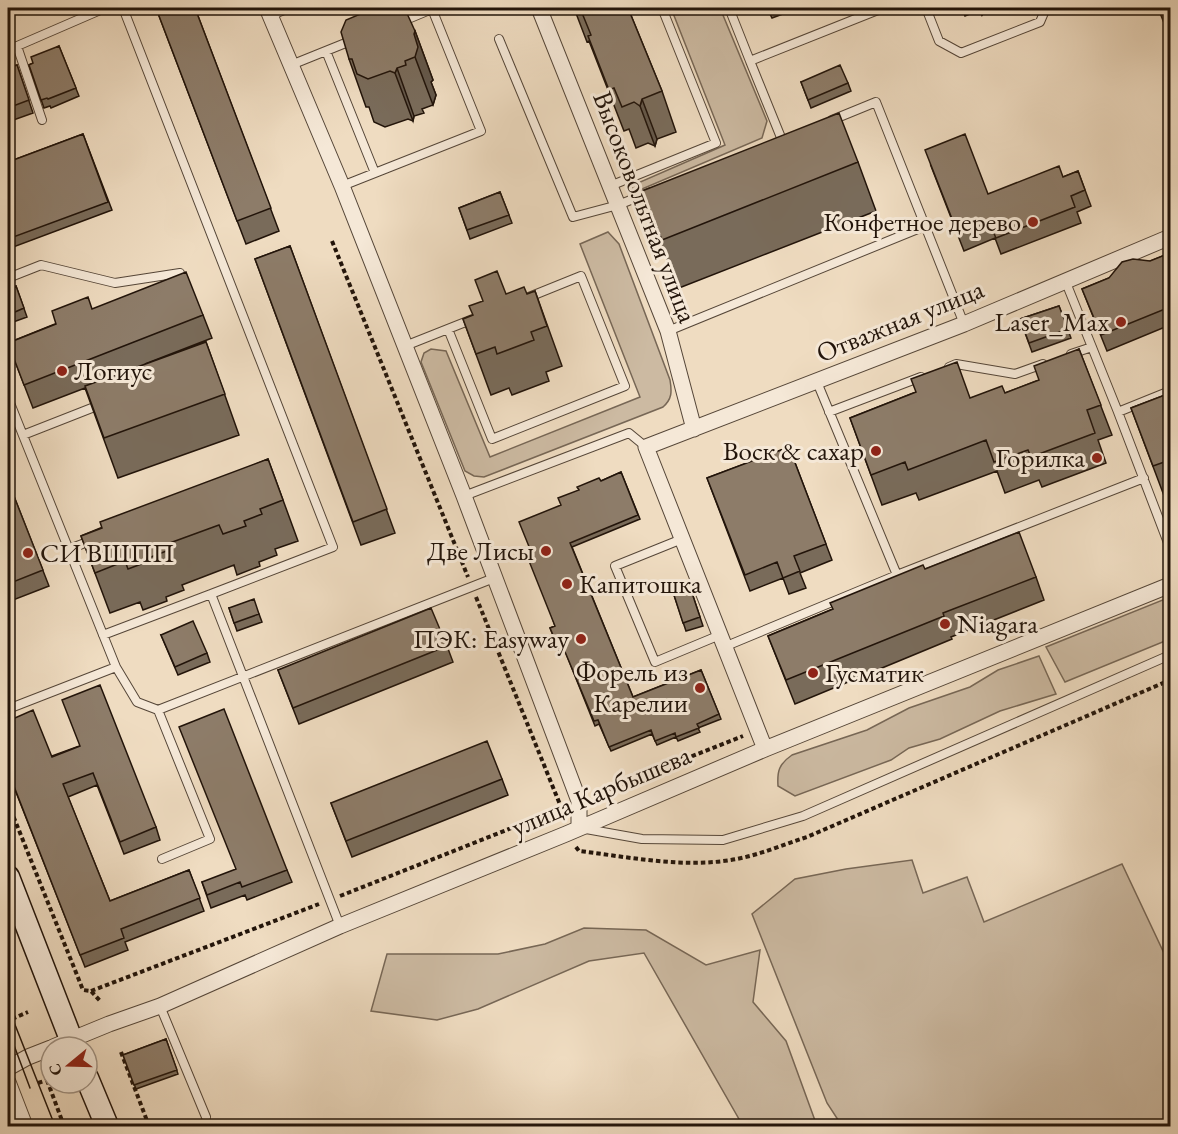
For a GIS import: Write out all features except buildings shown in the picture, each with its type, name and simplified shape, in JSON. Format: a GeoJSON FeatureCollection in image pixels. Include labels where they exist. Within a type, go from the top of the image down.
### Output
{"type":"FeatureCollection","features":[{"type":"Feature","properties":{"kind":"main road"},"geometry":{"type":"LineString","coordinates":[[8,877],[59,1035]]}},
{"type":"Feature","properties":{"kind":"main road"},"geometry":{"type":"LineString","coordinates":[[94,1095],[107,1126]]}},
{"type":"Feature","properties":{"kind":"street","name":"Высоковольтная улица"},"geometry":{"type":"LineString","coordinates":[[539,8],[668,331],[694,429]]}},
{"type":"Feature","properties":{"kind":"street"},"geometry":{"type":"LineString","coordinates":[[268,11],[342,186],[464,496],[579,801],[579,828]]}},
{"type":"Feature","properties":{"kind":"street","name":"Отважная улица"},"geometry":{"type":"LineString","coordinates":[[646,447],[964,324],[1170,237]]}},
{"type":"Feature","properties":{"kind":"street"},"geometry":{"type":"LineString","coordinates":[[646,447],[765,749]]}},
{"type":"Feature","properties":{"kind":"street","name":"улица Карбышева"},"geometry":{"type":"LineString","coordinates":[[84,1035],[160,1006],[340,926],[765,749],[1170,585]]}},
{"type":"Feature","properties":{"kind":"street","name":"улица Карбышева"},"geometry":{"type":"LineString","coordinates":[[8,1068],[39,1053]]}},
{"type":"Feature","properties":{"kind":"street"},"geometry":{"type":"LineString","coordinates":[[8,1082],[25,1126]]}},
{"type":"Feature","properties":{"kind":"lane"},"geometry":{"type":"LineString","coordinates":[[8,50],[105,8]]}},
{"type":"Feature","properties":{"kind":"lane"},"geometry":{"type":"LineString","coordinates":[[103,635],[333,547],[123,8]]}},
{"type":"Feature","properties":{"kind":"lane"},"geometry":{"type":"LineString","coordinates":[[268,11],[289,8]]}},
{"type":"Feature","properties":{"kind":"lane"},"geometry":{"type":"LineString","coordinates":[[610,186],[716,144],[662,8]]}},
{"type":"Feature","properties":{"kind":"lane"},"geometry":{"type":"LineString","coordinates":[[729,8],[782,140]]}},
{"type":"Feature","properties":{"kind":"lane"},"geometry":{"type":"LineString","coordinates":[[750,61],[883,8]]}},
{"type":"Feature","properties":{"kind":"lane"},"geometry":{"type":"LineString","coordinates":[[926,8],[939,41],[961,52],[1040,22],[1046,8]]}},
{"type":"Feature","properties":{"kind":"lane"},"geometry":{"type":"LineString","coordinates":[[342,186],[481,130],[432,9],[404,17],[395,24]]}},
{"type":"Feature","properties":{"kind":"lane"},"geometry":{"type":"LineString","coordinates":[[291,65],[366,36]]}},
{"type":"Feature","properties":{"kind":"lane"},"geometry":{"type":"LineString","coordinates":[[500,39],[573,217],[618,205],[662,188]]}},
{"type":"Feature","properties":{"kind":"lane"},"geometry":{"type":"LineString","coordinates":[[17,46],[42,120]]}},
{"type":"Feature","properties":{"kind":"lane"},"geometry":{"type":"LineString","coordinates":[[326,51],[375,173]]}},
{"type":"Feature","properties":{"kind":"lane"},"geometry":{"type":"LineString","coordinates":[[824,123],[876,102],[964,324]]}},
{"type":"Feature","properties":{"kind":"lane"},"geometry":{"type":"LineString","coordinates":[[771,144],[792,136]]}},
{"type":"Feature","properties":{"kind":"lane"},"geometry":{"type":"LineString","coordinates":[[668,331],[925,226]]}},
{"type":"Feature","properties":{"kind":"lane"},"geometry":{"type":"LineString","coordinates":[[8,278],[41,265],[115,283],[180,273]]}},
{"type":"Feature","properties":{"kind":"lane"},"geometry":{"type":"LineString","coordinates":[[448,329],[492,438],[625,386],[581,276],[526,298]]}},
{"type":"Feature","properties":{"kind":"lane"},"geometry":{"type":"LineString","coordinates":[[1065,280],[1170,548]]}},
{"type":"Feature","properties":{"kind":"lane"},"geometry":{"type":"LineString","coordinates":[[405,346],[482,316]]}},
{"type":"Feature","properties":{"kind":"lane"},"geometry":{"type":"LineString","coordinates":[[1059,358],[1092,347]]}},
{"type":"Feature","properties":{"kind":"lane"},"geometry":{"type":"LineString","coordinates":[[945,368],[956,364],[1015,374],[1048,362]]}},
{"type":"Feature","properties":{"kind":"lane"},"geometry":{"type":"LineString","coordinates":[[829,412],[935,372]]}},
{"type":"Feature","properties":{"kind":"lane"},"geometry":{"type":"LineString","coordinates":[[817,382],[897,575]]}},
{"type":"Feature","properties":{"kind":"lane"},"geometry":{"type":"LineString","coordinates":[[1118,412],[1170,391]]}},
{"type":"Feature","properties":{"kind":"lane"},"geometry":{"type":"LineString","coordinates":[[8,398],[116,667],[137,702],[158,710],[494,578]]}},
{"type":"Feature","properties":{"kind":"lane"},"geometry":{"type":"LineString","coordinates":[[23,435],[112,400]]}},
{"type":"Feature","properties":{"kind":"lane"},"geometry":{"type":"LineString","coordinates":[[464,496],[630,434],[646,447]]}},
{"type":"Feature","properties":{"kind":"lane"},"geometry":{"type":"LineString","coordinates":[[682,539],[615,566],[655,662],[722,641],[1144,478]]}},
{"type":"Feature","properties":{"kind":"lane"},"geometry":{"type":"LineString","coordinates":[[69,549],[103,536]]}},
{"type":"Feature","properties":{"kind":"lane"},"geometry":{"type":"LineString","coordinates":[[211,594],[340,926]]}},
{"type":"Feature","properties":{"kind":"lane"},"geometry":{"type":"LineString","coordinates":[[579,828],[642,839],[723,840],[803,816],[1170,655]]}},
{"type":"Feature","properties":{"kind":"lane"},"geometry":{"type":"LineString","coordinates":[[8,710],[116,667]]}},
{"type":"Feature","properties":{"kind":"lane"},"geometry":{"type":"LineString","coordinates":[[158,710],[210,839],[162,859]]}},
{"type":"Feature","properties":{"kind":"lane"},"geometry":{"type":"LineString","coordinates":[[160,1006],[206,1117]]}},
{"type":"Feature","properties":{"kind":"path"},"geometry":{"type":"LineString","coordinates":[[8,803],[83,990],[91,991],[330,900],[758,730]]}},
{"type":"Feature","properties":{"kind":"path"},"geometry":{"type":"LineString","coordinates":[[91,991],[101,1002]]}},
{"type":"Feature","properties":{"kind":"path"},"geometry":{"type":"LineString","coordinates":[[12,1019],[28,1012]]}},
{"type":"Feature","properties":{"kind":"path"},"geometry":{"type":"LineString","coordinates":[[121,1052],[149,1126]]}},
{"type":"Feature","properties":{"kind":"path"},"geometry":{"type":"LineString","coordinates":[[54,1095],[64,1126]]}},
{"type":"Feature","properties":{"kind":"shaded area"},"geometry":{"type":"Polygon","coordinates":[[[671,8],[720,8],[767,121],[762,138],[635,192],[631,186],[725,145],[671,8]]]}},
{"type":"Feature","properties":{"kind":"shaded area"},"geometry":{"type":"Polygon","coordinates":[[[608,232],[619,244],[670,380],[670,398],[663,407],[484,477],[474,476],[465,471],[421,362],[424,353],[431,349],[446,351],[490,457],[640,397],[580,244],[608,232]]]}},
{"type":"Feature","properties":{"kind":"shaded area"},"geometry":{"type":"Polygon","coordinates":[[[1170,597],[1170,639],[1065,682],[1046,647],[1170,597]]]}},
{"type":"Feature","properties":{"kind":"shaded area"},"geometry":{"type":"Polygon","coordinates":[[[1039,656],[1056,694],[1000,711],[940,739],[909,748],[891,760],[795,796],[778,786],[780,768],[792,755],[867,730],[909,708],[970,687],[998,670],[1039,656]]]}},
{"type":"Feature","properties":{"kind":"shaded area"},"geometry":{"type":"Polygon","coordinates":[[[912,860],[923,893],[967,877],[984,922],[1122,864],[1170,966],[1170,1126],[842,1126],[827,1103],[752,914],[795,879],[912,860]]]}},
{"type":"Feature","properties":{"kind":"shaded area"},"geometry":{"type":"Polygon","coordinates":[[[584,928],[646,930],[706,965],[760,950],[753,1002],[786,1041],[817,1126],[743,1126],[644,953],[589,961],[478,1009],[437,1020],[371,1011],[387,954],[498,954],[545,944],[584,928]]]}},
{"type":"Feature","properties":{"kind":"tram line"},"geometry":{"type":"LineString","coordinates":[[8,1007],[55,1126]]}},
{"type":"Feature","properties":{"kind":"tram line"},"geometry":{"type":"LineString","coordinates":[[9,1032],[30,1088]]}},
{"type":"Feature","properties":{"kind":"place","name":"Конфетное дерево"},"geometry":{"type":"Point","coordinates":[1033,222]}},
{"type":"Feature","properties":{"kind":"place","name":"Laser_Max"},"geometry":{"type":"Point","coordinates":[1121,322]}},
{"type":"Feature","properties":{"kind":"place","name":"Логиус"},"geometry":{"type":"Point","coordinates":[62,371]}},
{"type":"Feature","properties":{"kind":"place","name":"Воск & сахар"},"geometry":{"type":"Point","coordinates":[876,451]}},
{"type":"Feature","properties":{"kind":"place","name":"Горилка"},"geometry":{"type":"Point","coordinates":[1097,458]}},
{"type":"Feature","properties":{"kind":"place","name":"Две Лисы"},"geometry":{"type":"Point","coordinates":[546,551]}},
{"type":"Feature","properties":{"kind":"place","name":"СИ ВШПП"},"geometry":{"type":"Point","coordinates":[28,553]}},
{"type":"Feature","properties":{"kind":"place","name":"Капитошка"},"geometry":{"type":"Point","coordinates":[567,584]}},
{"type":"Feature","properties":{"kind":"place","name":"Niagara"},"geometry":{"type":"Point","coordinates":[945,624]}},
{"type":"Feature","properties":{"kind":"place","name":"ПЭК: Easyway"},"geometry":{"type":"Point","coordinates":[581,639]}},
{"type":"Feature","properties":{"kind":"place","name":"Гусматик"},"geometry":{"type":"Point","coordinates":[813,673]}},
{"type":"Feature","properties":{"kind":"place","name":"Форель из Карелии"},"geometry":{"type":"Point","coordinates":[700,688]}}]}
